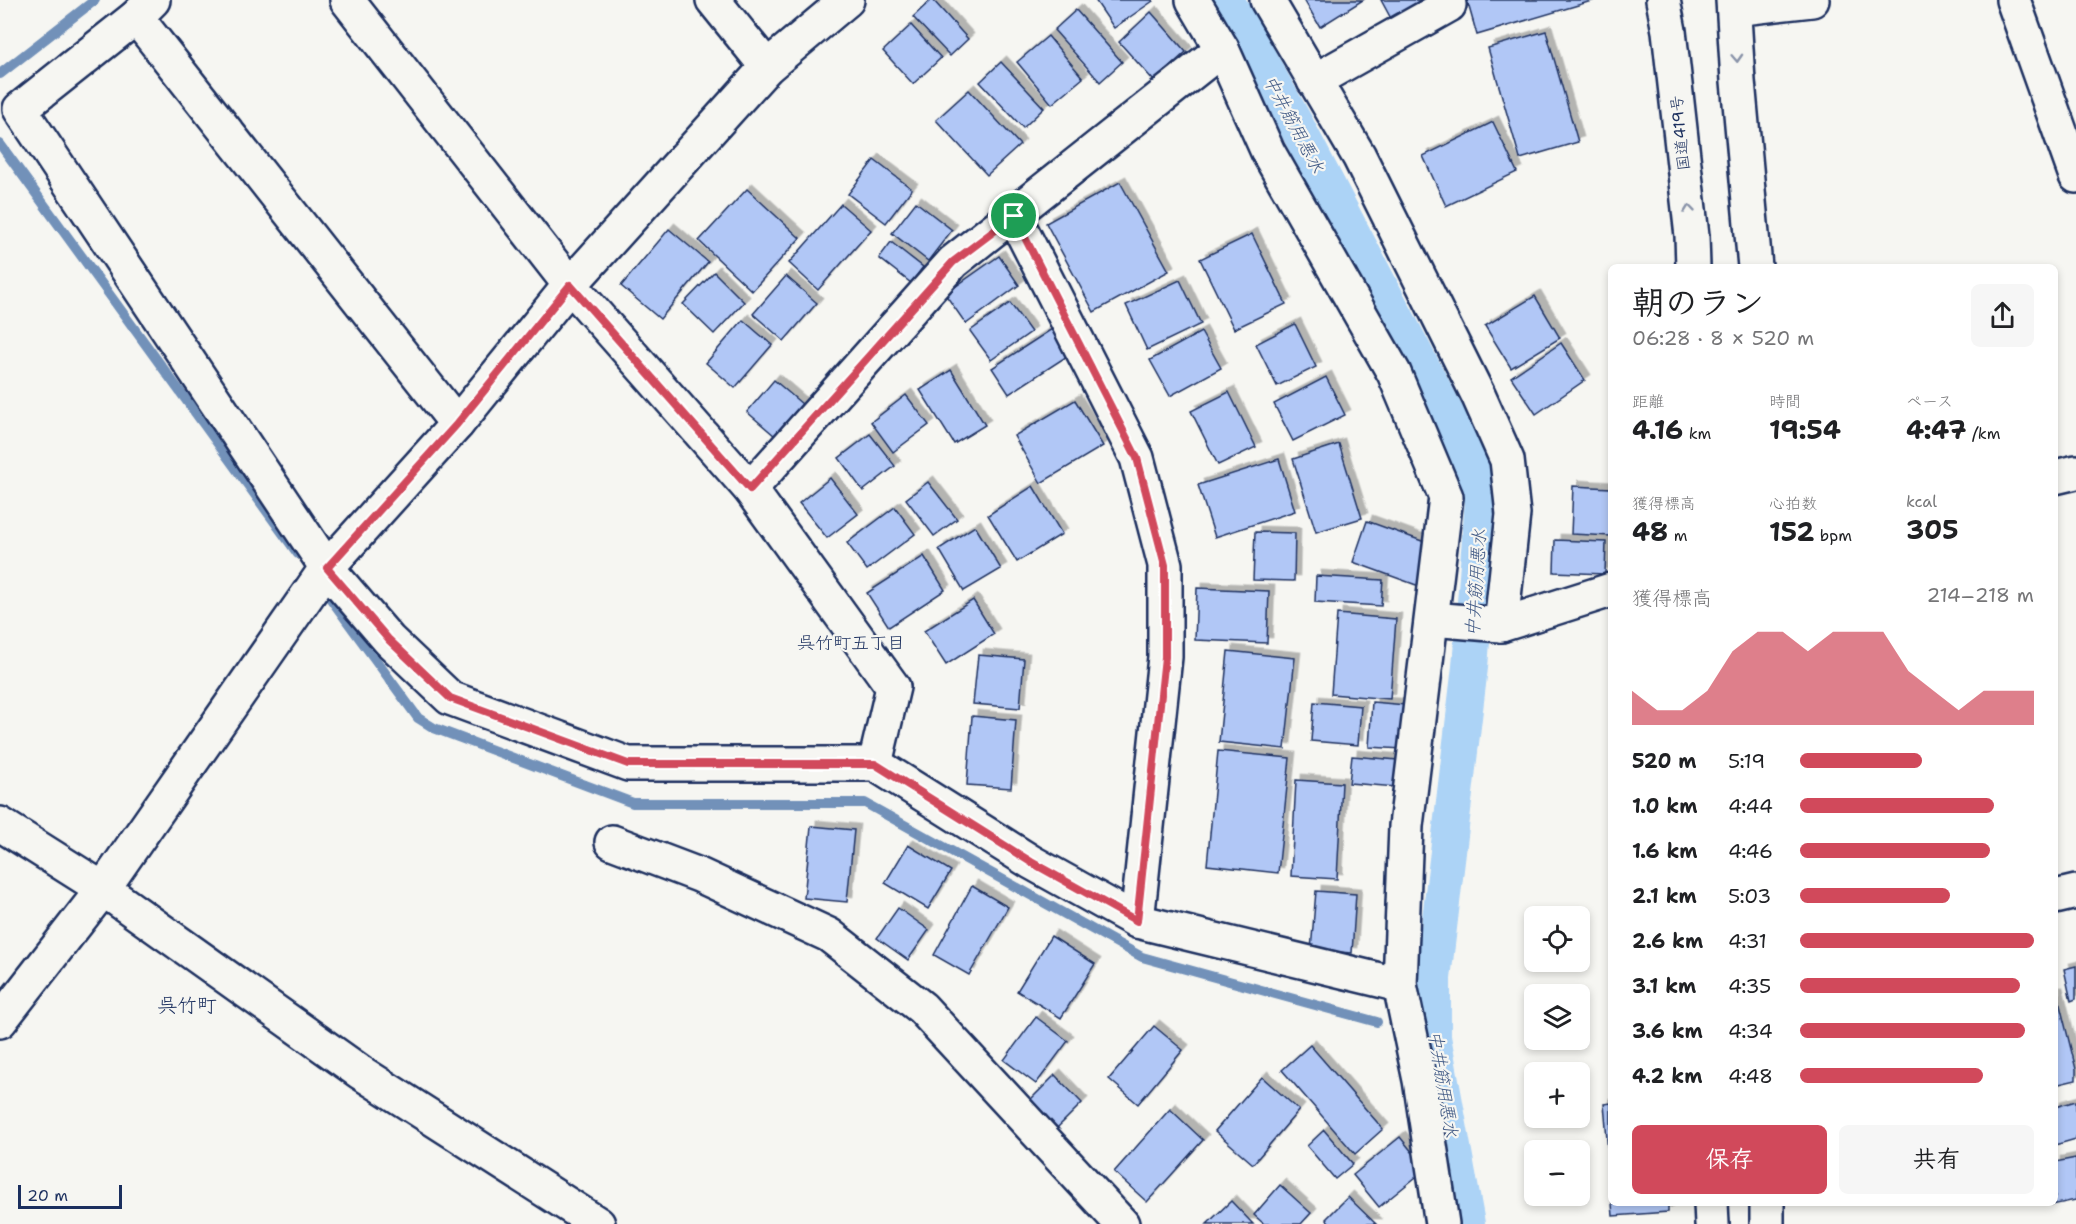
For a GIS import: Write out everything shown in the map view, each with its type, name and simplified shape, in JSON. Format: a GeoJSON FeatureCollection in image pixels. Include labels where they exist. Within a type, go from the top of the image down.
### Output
{"type":"FeatureCollection","features":[{"type":"Feature","properties":{"kind":"main road"},"geometry":{"type":"LineString","coordinates":[[347,0],[570,285],[750,489],[893,687],[875,764]]}},
{"type":"Feature","properties":{"kind":"main road"},"geometry":{"type":"LineString","coordinates":[[713,0],[767,67]]}},
{"type":"Feature","properties":{"kind":"main road"},"geometry":{"type":"LineString","coordinates":[[0,1021],[103,889],[326,569],[457,424],[570,285],[767,67],[848,0]]}},
{"type":"Feature","properties":{"kind":"main road"},"geometry":{"type":"LineString","coordinates":[[1193,0],[1222,49],[1269,152],[1394,373],[1446,497],[1406,826],[1400,985],[1420,1080],[1442,1224]]}},
{"type":"Feature","properties":{"kind":"main road"},"geometry":{"type":"LineString","coordinates":[[1267,0],[1359,156],[1475,387],[1507,460],[1514,514],[1501,625]]}},
{"type":"Feature","properties":{"kind":"main road"},"geometry":{"type":"LineString","coordinates":[[1314,81],[1449,5],[1448,0]]}},
{"type":"Feature","properties":{"kind":"main road","name":"国道419号"},"geometry":{"type":"LineString","coordinates":[[1664,0],[1692,236],[1693,264]]}},
{"type":"Feature","properties":{"kind":"main road"},"geometry":{"type":"LineString","coordinates":[[1755,264],[1733,4],[1812,0]]}},
{"type":"Feature","properties":{"kind":"main road"},"geometry":{"type":"LineString","coordinates":[[2013,0],[2076,176]]}},
{"type":"Feature","properties":{"kind":"main road"},"geometry":{"type":"LineString","coordinates":[[457,424],[145,8],[20,109],[326,569],[389,640],[450,698],[628,764],[875,764],[1031,862],[1137,921],[1400,985]]}},
{"type":"Feature","properties":{"kind":"main road"},"geometry":{"type":"LineString","coordinates":[[750,489],[953,262],[1014,216],[1222,49]]}},
{"type":"Feature","properties":{"kind":"main road"},"geometry":{"type":"LineString","coordinates":[[1014,216],[1137,458],[1165,565],[1165,657],[1137,921]]}},
{"type":"Feature","properties":{"kind":"main road"},"geometry":{"type":"LineString","coordinates":[[1432,619],[1501,625],[1608,591]]}},
{"type":"Feature","properties":{"kind":"main road"},"geometry":{"type":"LineString","coordinates":[[0,824],[103,889],[360,1072],[598,1224]]}},
{"type":"Feature","properties":{"kind":"main road"},"geometry":{"type":"LineString","coordinates":[[612,842],[699,875],[829,935],[921,1008],[1122,1224]]}},
{"type":"Feature","properties":{"kind":"main road"},"geometry":{"type":"LineString","coordinates":[[2058,896],[2076,892]]}},
{"type":"Feature","properties":{"kind":"main road"},"geometry":{"type":"LineString","coordinates":[[1711,1206],[1712,1224]]}},
{"type":"Feature","properties":{"kind":"main road"},"geometry":{"type":"LineString","coordinates":[[1767,1206],[1767,1224]]}},
{"type":"Feature","properties":{"kind":"building"},"geometry":{"type":"Polygon","coordinates":[[[931,0],[968,39],[950,56],[913,17],[931,0]]]}},
{"type":"Feature","properties":{"kind":"building"},"geometry":{"type":"Polygon","coordinates":[[[1095,0],[1152,0],[1153,1],[1114,28],[1095,0]]]}},
{"type":"Feature","properties":{"kind":"building"},"geometry":{"type":"Polygon","coordinates":[[[1304,0],[1363,0],[1320,27],[1304,0]]]}},
{"type":"Feature","properties":{"kind":"building"},"geometry":{"type":"Polygon","coordinates":[[[1381,0],[1432,0],[1395,26],[1381,0]]]}},
{"type":"Feature","properties":{"kind":"building"},"geometry":{"type":"Polygon","coordinates":[[[1467,0],[1595,0],[1477,35],[1467,0]]]}},
{"type":"Feature","properties":{"kind":"building"},"geometry":{"type":"Polygon","coordinates":[[[1076,10],[1122,62],[1100,82],[1054,30],[1076,10]]]}},
{"type":"Feature","properties":{"kind":"building"},"geometry":{"type":"Polygon","coordinates":[[[1151,12],[1186,52],[1154,81],[1119,42],[1151,12]]]}},
{"type":"Feature","properties":{"kind":"building"},"geometry":{"type":"Polygon","coordinates":[[[911,25],[941,58],[913,84],[883,51],[911,25]]]}},
{"type":"Feature","properties":{"kind":"building"},"geometry":{"type":"Polygon","coordinates":[[[1546,31],[1578,142],[1520,159],[1488,48],[1546,31]]]}},
{"type":"Feature","properties":{"kind":"building"},"geometry":{"type":"Polygon","coordinates":[[[1048,36],[1083,78],[1052,104],[1017,62],[1048,36]]]}},
{"type":"Feature","properties":{"kind":"building"},"geometry":{"type":"Polygon","coordinates":[[[1001,62],[1044,108],[1023,128],[980,82],[1001,62]]]}},
{"type":"Feature","properties":{"kind":"building"},"geometry":{"type":"Polygon","coordinates":[[[969,90],[1020,145],[987,175],[936,120],[969,90]]]}},
{"type":"Feature","properties":{"kind":"building"},"geometry":{"type":"Polygon","coordinates":[[[1493,122],[1517,172],[1446,206],[1423,156],[1493,122]]]}},
{"type":"Feature","properties":{"kind":"building"},"geometry":{"type":"Polygon","coordinates":[[[874,160],[912,189],[886,223],[848,194],[874,160]]]}},
{"type":"Feature","properties":{"kind":"building"},"geometry":{"type":"Polygon","coordinates":[[[1120,182],[1169,271],[1094,312],[1046,223],[1120,182]]]}},
{"type":"Feature","properties":{"kind":"building"},"geometry":{"type":"Polygon","coordinates":[[[747,189],[800,238],[752,291],[699,241],[747,189]]]}},
{"type":"Feature","properties":{"kind":"building"},"geometry":{"type":"Polygon","coordinates":[[[916,202],[952,230],[928,261],[892,233],[916,202]]]}},
{"type":"Feature","properties":{"kind":"building"},"geometry":{"type":"Polygon","coordinates":[[[841,204],[871,230],[818,290],[789,263],[841,204]]]}},
{"type":"Feature","properties":{"kind":"building"},"geometry":{"type":"Polygon","coordinates":[[[669,229],[708,262],[660,319],[621,286],[669,229]]]}},
{"type":"Feature","properties":{"kind":"building"},"geometry":{"type":"Polygon","coordinates":[[[1252,234],[1286,304],[1234,329],[1200,259],[1252,234]]]}},
{"type":"Feature","properties":{"kind":"building"},"geometry":{"type":"Polygon","coordinates":[[[891,242],[923,267],[911,283],[879,258],[891,242]]]}},
{"type":"Feature","properties":{"kind":"building"},"geometry":{"type":"Polygon","coordinates":[[[999,256],[1019,285],[966,324],[945,294],[999,256]]]}},
{"type":"Feature","properties":{"kind":"building"},"geometry":{"type":"Polygon","coordinates":[[[714,272],[744,302],[714,334],[683,304],[714,272]]]}},
{"type":"Feature","properties":{"kind":"building"},"geometry":{"type":"Polygon","coordinates":[[[786,276],[817,303],[784,341],[753,314],[786,276]]]}},
{"type":"Feature","properties":{"kind":"building"},"geometry":{"type":"Polygon","coordinates":[[[1180,280],[1201,324],[1147,350],[1126,305],[1180,280]]]}},
{"type":"Feature","properties":{"kind":"building"},"geometry":{"type":"Polygon","coordinates":[[[1535,296],[1560,338],[1511,368],[1485,326],[1535,296]]]}},
{"type":"Feature","properties":{"kind":"building"},"geometry":{"type":"Polygon","coordinates":[[[1010,303],[1031,332],[991,360],[970,331],[1010,303]]]}},
{"type":"Feature","properties":{"kind":"building"},"geometry":{"type":"Polygon","coordinates":[[[743,320],[772,345],[735,388],[706,363],[743,320]]]}},
{"type":"Feature","properties":{"kind":"building"},"geometry":{"type":"Polygon","coordinates":[[[1295,324],[1316,367],[1277,386],[1256,344],[1295,324]]]}},
{"type":"Feature","properties":{"kind":"building"},"geometry":{"type":"Polygon","coordinates":[[[1055,327],[1072,353],[1009,394],[992,368],[1055,327]]]}},
{"type":"Feature","properties":{"kind":"building"},"geometry":{"type":"Polygon","coordinates":[[[1201,332],[1221,368],[1170,396],[1150,360],[1201,332]]]}},
{"type":"Feature","properties":{"kind":"building"},"geometry":{"type":"Polygon","coordinates":[[[1561,343],[1585,380],[1536,414],[1511,377],[1561,343]]]}},
{"type":"Feature","properties":{"kind":"building"},"geometry":{"type":"Polygon","coordinates":[[[951,370],[985,425],[954,444],[920,390],[951,370]]]}},
{"type":"Feature","properties":{"kind":"building"},"geometry":{"type":"Polygon","coordinates":[[[1326,377],[1345,415],[1293,441],[1274,404],[1326,377]]]}},
{"type":"Feature","properties":{"kind":"building"},"geometry":{"type":"Polygon","coordinates":[[[774,380],[802,404],[775,436],[747,412],[774,380]]]}},
{"type":"Feature","properties":{"kind":"building"},"geometry":{"type":"Polygon","coordinates":[[[1229,392],[1256,447],[1218,465],[1191,411],[1229,392]]]}},
{"type":"Feature","properties":{"kind":"building"},"geometry":{"type":"Polygon","coordinates":[[[906,395],[929,425],[893,452],[871,422],[906,395]]]}},
{"type":"Feature","properties":{"kind":"building"},"geometry":{"type":"Polygon","coordinates":[[[1075,400],[1103,446],[1041,483],[1014,436],[1075,400]]]}},
{"type":"Feature","properties":{"kind":"building"},"geometry":{"type":"Polygon","coordinates":[[[870,434],[895,466],[863,491],[839,458],[870,434]]]}},
{"type":"Feature","properties":{"kind":"building"},"geometry":{"type":"Polygon","coordinates":[[[1339,444],[1362,518],[1316,532],[1293,459],[1339,444]]]}},
{"type":"Feature","properties":{"kind":"building"},"geometry":{"type":"Polygon","coordinates":[[[1279,459],[1295,511],[1215,537],[1198,485],[1279,459]]]}},
{"type":"Feature","properties":{"kind":"building"},"geometry":{"type":"Polygon","coordinates":[[[830,478],[858,514],[827,538],[799,503],[830,478]]]}},
{"type":"Feature","properties":{"kind":"building"},"geometry":{"type":"Polygon","coordinates":[[[928,482],[957,519],[934,536],[906,499],[928,482]]]}},
{"type":"Feature","properties":{"kind":"building"},"geometry":{"type":"Polygon","coordinates":[[[1033,486],[1062,534],[1017,562],[988,515],[1033,486]]]}},
{"type":"Feature","properties":{"kind":"building"},"geometry":{"type":"Polygon","coordinates":[[[1573,486],[1608,488],[1608,536],[1571,534],[1573,486]]]}},
{"type":"Feature","properties":{"kind":"building"},"geometry":{"type":"Polygon","coordinates":[[[895,507],[915,534],[867,570],[847,543],[895,507]]]}},
{"type":"Feature","properties":{"kind":"building"},"geometry":{"type":"Polygon","coordinates":[[[1367,521],[1433,545],[1419,586],[1353,562],[1367,521]]]}},
{"type":"Feature","properties":{"kind":"building"},"geometry":{"type":"Polygon","coordinates":[[[975,526],[1001,569],[964,591],[939,549],[975,526]]]}},
{"type":"Feature","properties":{"kind":"building"},"geometry":{"type":"Polygon","coordinates":[[[1255,532],[1295,533],[1294,581],[1253,580],[1255,532]]]}},
{"type":"Feature","properties":{"kind":"building"},"geometry":{"type":"Polygon","coordinates":[[[1555,540],[1606,542],[1605,574],[1554,572],[1555,540]]]}},
{"type":"Feature","properties":{"kind":"building"},"geometry":{"type":"Polygon","coordinates":[[[924,556],[945,590],[889,627],[867,593],[924,556]]]}},
{"type":"Feature","properties":{"kind":"building"},"geometry":{"type":"Polygon","coordinates":[[[1316,576],[1383,580],[1381,606],[1315,602],[1316,576]]]}},
{"type":"Feature","properties":{"kind":"building"},"geometry":{"type":"Polygon","coordinates":[[[1197,588],[1269,591],[1267,643],[1195,640],[1197,588]]]}},
{"type":"Feature","properties":{"kind":"building"},"geometry":{"type":"Polygon","coordinates":[[[973,600],[994,634],[946,665],[924,631],[973,600]]]}},
{"type":"Feature","properties":{"kind":"building"},"geometry":{"type":"Polygon","coordinates":[[[1337,614],[1396,619],[1390,699],[1331,694],[1337,614]]]}},
{"type":"Feature","properties":{"kind":"building"},"geometry":{"type":"Polygon","coordinates":[[[1228,651],[1295,658],[1285,749],[1219,742],[1228,651]]]}},
{"type":"Feature","properties":{"kind":"building"},"geometry":{"type":"Polygon","coordinates":[[[978,655],[1024,659],[1020,708],[973,704],[978,655]]]}},
{"type":"Feature","properties":{"kind":"building"},"geometry":{"type":"Polygon","coordinates":[[[1314,702],[1361,706],[1358,745],[1311,741],[1314,702]]]}},
{"type":"Feature","properties":{"kind":"building"},"geometry":{"type":"Polygon","coordinates":[[[1372,702],[1406,705],[1403,749],[1369,747],[1372,702]]]}},
{"type":"Feature","properties":{"kind":"building"},"geometry":{"type":"Polygon","coordinates":[[[972,716],[1016,720],[1011,788],[967,785],[972,716]]]}},
{"type":"Feature","properties":{"kind":"building"},"geometry":{"type":"Polygon","coordinates":[[[1218,751],[1290,758],[1278,873],[1207,865],[1218,751]]]}},
{"type":"Feature","properties":{"kind":"building"},"geometry":{"type":"Polygon","coordinates":[[[1352,756],[1398,760],[1396,787],[1349,783],[1352,756]]]}},
{"type":"Feature","properties":{"kind":"building"},"geometry":{"type":"Polygon","coordinates":[[[1296,780],[1342,783],[1337,879],[1291,876],[1296,780]]]}},
{"type":"Feature","properties":{"kind":"building"},"geometry":{"type":"Polygon","coordinates":[[[811,826],[854,830],[847,902],[804,898],[811,826]]]}},
{"type":"Feature","properties":{"kind":"building"},"geometry":{"type":"Polygon","coordinates":[[[908,845],[951,871],[928,909],[885,883],[908,845]]]}},
{"type":"Feature","properties":{"kind":"building"},"geometry":{"type":"Polygon","coordinates":[[[972,886],[1008,907],[969,975],[934,955],[972,886]]]}},
{"type":"Feature","properties":{"kind":"building"},"geometry":{"type":"Polygon","coordinates":[[[1316,891],[1356,894],[1352,953],[1311,950],[1316,891]]]}},
{"type":"Feature","properties":{"kind":"building"},"geometry":{"type":"Polygon","coordinates":[[[898,908],[929,930],[908,960],[877,938],[898,908]]]}},
{"type":"Feature","properties":{"kind":"building"},"geometry":{"type":"Polygon","coordinates":[[[1051,936],[1095,964],[1061,1018],[1017,991],[1051,936]]]}},
{"type":"Feature","properties":{"kind":"building"},"geometry":{"type":"Polygon","coordinates":[[[2076,966],[2076,999],[2071,1001],[2064,969],[2076,966]]]}},
{"type":"Feature","properties":{"kind":"building"},"geometry":{"type":"Polygon","coordinates":[[[2058,997],[2076,1069],[2076,1080],[2058,1084],[2058,997]]]}},
{"type":"Feature","properties":{"kind":"building"},"geometry":{"type":"Polygon","coordinates":[[[1036,1017],[1068,1041],[1036,1084],[1004,1060],[1036,1017]]]}},
{"type":"Feature","properties":{"kind":"building"},"geometry":{"type":"Polygon","coordinates":[[[1154,1026],[1183,1050],[1138,1104],[1109,1079],[1154,1026]]]}},
{"type":"Feature","properties":{"kind":"building"},"geometry":{"type":"Polygon","coordinates":[[[1310,1045],[1383,1129],[1355,1154],[1282,1070],[1310,1045]]]}},
{"type":"Feature","properties":{"kind":"building"},"geometry":{"type":"Polygon","coordinates":[[[1055,1075],[1082,1103],[1057,1128],[1030,1100],[1055,1075]]]}},
{"type":"Feature","properties":{"kind":"building"},"geometry":{"type":"Polygon","coordinates":[[[1262,1077],[1299,1110],[1253,1164],[1215,1131],[1262,1077]]]}},
{"type":"Feature","properties":{"kind":"building"},"geometry":{"type":"Polygon","coordinates":[[[2076,1101],[2076,1139],[2058,1144],[2058,1106],[2076,1101]]]}},
{"type":"Feature","properties":{"kind":"building"},"geometry":{"type":"Polygon","coordinates":[[[1608,1103],[1608,1151],[1604,1104],[1608,1103]]]}},
{"type":"Feature","properties":{"kind":"building"},"geometry":{"type":"Polygon","coordinates":[[[1170,1109],[1203,1140],[1147,1202],[1114,1172],[1170,1109]]]}},
{"type":"Feature","properties":{"kind":"building"},"geometry":{"type":"Polygon","coordinates":[[[1324,1130],[1353,1164],[1335,1179],[1307,1146],[1324,1130]]]}},
{"type":"Feature","properties":{"kind":"building"},"geometry":{"type":"Polygon","coordinates":[[[1400,1137],[1426,1169],[1379,1207],[1353,1175],[1400,1137]]]}},
{"type":"Feature","properties":{"kind":"building"},"geometry":{"type":"Polygon","coordinates":[[[2076,1158],[2076,1200],[2058,1204],[2058,1161],[2076,1158]]]}},
{"type":"Feature","properties":{"kind":"building"},"geometry":{"type":"Polygon","coordinates":[[[1280,1185],[1311,1213],[1301,1224],[1264,1224],[1254,1215],[1280,1185]]]}},
{"type":"Feature","properties":{"kind":"building"},"geometry":{"type":"Polygon","coordinates":[[[1348,1197],[1376,1224],[1331,1224],[1326,1219],[1348,1197]]]}},
{"type":"Feature","properties":{"kind":"building"},"geometry":{"type":"Polygon","coordinates":[[[1231,1201],[1253,1224],[1207,1224],[1231,1201]]]}},
{"type":"Feature","properties":{"kind":"building"},"geometry":{"type":"Polygon","coordinates":[[[1612,1206],[1668,1206],[1668,1212],[1613,1216],[1612,1206]]]}},
{"type":"Feature","properties":{"kind":"waterway"},"geometry":{"type":"LineString","coordinates":[[0,74],[95,0]]}},
{"type":"Feature","properties":{"kind":"waterway","name":"中井筋用悪水"},"geometry":{"type":"LineString","coordinates":[[1226,0],[1296,125],[1462,444],[1483,500],[1470,667],[1433,978],[1433,1037],[1467,1224]]}},
{"type":"Feature","properties":{"kind":"waterway"},"geometry":{"type":"LineString","coordinates":[[0,144],[298,554]]}},
{"type":"Feature","properties":{"kind":"waterway"},"geometry":{"type":"LineString","coordinates":[[320,584],[418,718],[434,728],[633,803],[865,803],[1142,957],[1377,1022]]}},
{"type":"Feature","properties":{"kind":"district","name":"呉竹町五丁目"},"geometry":{"type":"Point","coordinates":[851,643]}},
{"type":"Feature","properties":{"kind":"district","name":"呉竹町"},"geometry":{"type":"Point","coordinates":[187,1005]}},
{"type":"Feature","properties":{"kind":"route"},"geometry":{"type":"LineString","coordinates":[[1014,216],[1137,458],[1165,565],[1165,657],[1137,921],[1031,862],[875,764],[628,764],[450,698],[389,640],[327,568],[457,424],[570,285],[750,489],[953,262],[1014,216]]}}]}
